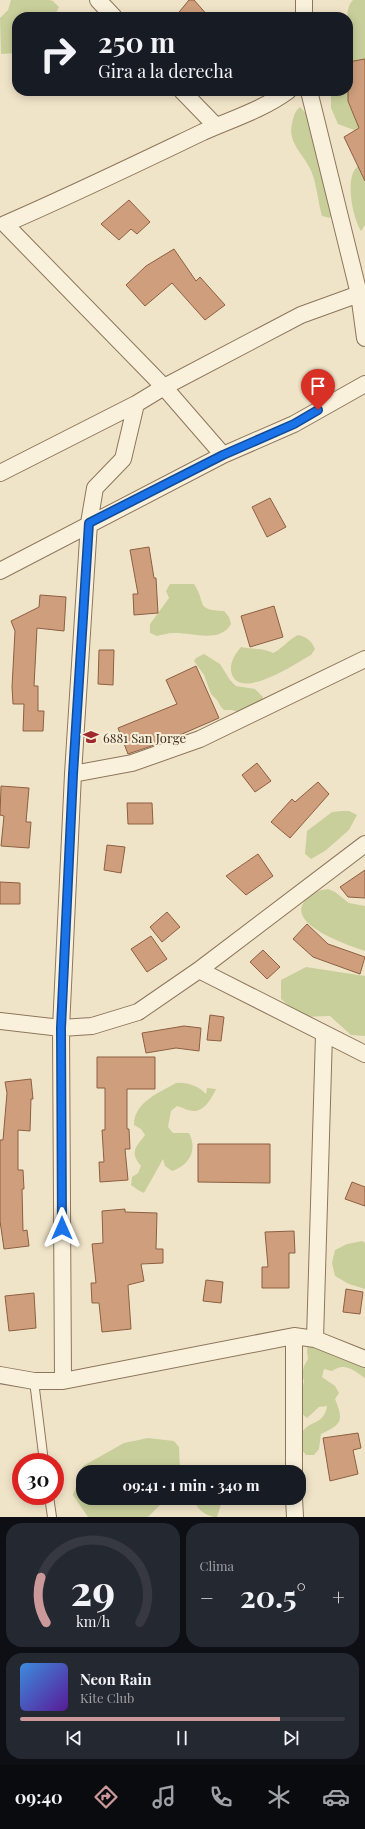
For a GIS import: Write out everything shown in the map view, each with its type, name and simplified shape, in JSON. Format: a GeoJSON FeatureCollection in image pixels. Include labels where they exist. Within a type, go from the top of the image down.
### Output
{"type":"FeatureCollection","features":[{"type":"Feature","properties":{"kind":"street"},"geometry":{"type":"LineString","coordinates":[[98,0],[109,12]]}},
{"type":"Feature","properties":{"kind":"street"},"geometry":{"type":"LineString","coordinates":[[304,0],[304,12]]}},
{"type":"Feature","properties":{"kind":"street"},"geometry":{"type":"LineString","coordinates":[[187,96],[216,126]]}},
{"type":"Feature","properties":{"kind":"street"},"geometry":{"type":"LineString","coordinates":[[223,455],[164,388],[1,222],[65,198],[216,126],[276,100],[281,96]]}},
{"type":"Feature","properties":{"kind":"street"},"geometry":{"type":"LineString","coordinates":[[310,96],[359,294],[365,338]]}},
{"type":"Feature","properties":{"kind":"street"},"geometry":{"type":"LineString","coordinates":[[0,473],[136,404],[300,315],[359,294]]}},
{"type":"Feature","properties":{"kind":"street"},"geometry":{"type":"LineString","coordinates":[[0,571],[89,523],[223,455],[294,424],[365,384]]}},
{"type":"Feature","properties":{"kind":"street"},"geometry":{"type":"LineString","coordinates":[[63,1381],[61,1028],[73,774],[89,523],[95,488],[123,459],[136,404]]}},
{"type":"Feature","properties":{"kind":"street"},"geometry":{"type":"LineString","coordinates":[[73,774],[132,763],[200,738],[365,659]]}},
{"type":"Feature","properties":{"kind":"street"},"geometry":{"type":"LineString","coordinates":[[0,1021],[61,1028],[92,1026],[138,1012],[199,970],[365,845]]}},
{"type":"Feature","properties":{"kind":"street"},"geometry":{"type":"LineString","coordinates":[[199,970],[365,1054]]}},
{"type":"Feature","properties":{"kind":"street"},"geometry":{"type":"LineString","coordinates":[[315,1339],[324,1034]]}},
{"type":"Feature","properties":{"kind":"street"},"geometry":{"type":"LineString","coordinates":[[294,1336],[294,1465]]}},
{"type":"Feature","properties":{"kind":"street"},"geometry":{"type":"LineString","coordinates":[[0,1375],[34,1381],[63,1381],[294,1336],[315,1339],[365,1359]]}},
{"type":"Feature","properties":{"kind":"street"},"geometry":{"type":"LineString","coordinates":[[294,1505],[294,1517]]}},
{"type":"Feature","properties":{"kind":"lane"},"geometry":{"type":"LineString","coordinates":[[34,1381],[43,1453]]}},
{"type":"Feature","properties":{"kind":"lane"},"geometry":{"type":"LineString","coordinates":[[50,1505],[52,1517]]}},
{"type":"Feature","properties":{"kind":"green space"},"geometry":{"type":"Polygon","coordinates":[[[11,0],[49,0],[53,1],[59,7],[56,12],[12,12],[12,53],[1,54],[0,18],[8,10],[11,0]]]}},
{"type":"Feature","properties":{"kind":"green space"},"geometry":{"type":"Polygon","coordinates":[[[353,0],[365,0],[365,125],[354,130],[338,124],[331,108],[331,96],[353,96],[353,12],[348,12],[350,4],[353,0]]]}},
{"type":"Feature","properties":{"kind":"green space"},"geometry":{"type":"Polygon","coordinates":[[[300,107],[313,121],[333,211],[330,218],[322,216],[312,173],[292,137],[291,130],[293,118],[295,112],[300,107]]]}},
{"type":"Feature","properties":{"kind":"green space"},"geometry":{"type":"Polygon","coordinates":[[[365,163],[365,225],[361,231],[353,211],[351,179],[355,169],[365,163]]]}},
{"type":"Feature","properties":{"kind":"green space"},"geometry":{"type":"Polygon","coordinates":[[[170,584],[194,584],[205,607],[208,609],[224,611],[229,617],[231,624],[220,634],[205,636],[173,633],[157,636],[150,633],[150,624],[169,598],[166,591],[170,584]]]}},
{"type":"Feature","properties":{"kind":"green space"},"geometry":{"type":"Polygon","coordinates":[[[298,635],[306,638],[312,643],[315,649],[311,655],[282,672],[256,682],[244,683],[236,680],[231,671],[231,664],[241,647],[265,650],[273,653],[298,635]]]}},
{"type":"Feature","properties":{"kind":"green space"},"geometry":{"type":"Polygon","coordinates":[[[204,654],[220,664],[230,680],[236,686],[255,689],[263,697],[262,701],[245,714],[232,710],[224,710],[211,694],[204,675],[194,661],[196,658],[204,654]]]}},
{"type":"Feature","properties":{"kind":"green space"},"geometry":{"type":"Polygon","coordinates":[[[349,811],[357,815],[349,830],[325,851],[311,859],[305,854],[307,831],[332,812],[349,811]]]}},
{"type":"Feature","properties":{"kind":"green space"},"geometry":{"type":"Polygon","coordinates":[[[328,889],[335,892],[349,903],[365,906],[365,951],[322,933],[304,919],[301,911],[304,902],[314,893],[328,889]]]}},
{"type":"Feature","properties":{"kind":"green space"},"geometry":{"type":"Polygon","coordinates":[[[306,967],[365,976],[365,1036],[351,1035],[330,1016],[301,1017],[281,999],[281,980],[306,967]]]}},
{"type":"Feature","properties":{"kind":"green space"},"geometry":{"type":"Polygon","coordinates":[[[176,1083],[192,1085],[206,1094],[207,1088],[216,1089],[204,1107],[197,1111],[191,1111],[177,1106],[171,1111],[168,1127],[173,1133],[189,1133],[193,1145],[192,1151],[187,1161],[183,1165],[172,1171],[165,1166],[163,1159],[144,1193],[131,1185],[132,1177],[138,1173],[141,1166],[135,1157],[135,1150],[145,1135],[141,1129],[134,1125],[135,1117],[138,1110],[149,1099],[176,1083]]]}},
{"type":"Feature","properties":{"kind":"green space"},"geometry":{"type":"Polygon","coordinates":[[[362,1241],[365,1243],[365,1289],[349,1284],[335,1276],[332,1263],[335,1250],[347,1244],[362,1241]]]}},
{"type":"Feature","properties":{"kind":"green space"},"geometry":{"type":"Polygon","coordinates":[[[308,1343],[365,1358],[365,1378],[353,1370],[345,1367],[337,1368],[332,1371],[324,1369],[322,1377],[335,1386],[339,1393],[335,1399],[340,1412],[340,1417],[337,1424],[321,1434],[319,1449],[314,1455],[306,1455],[301,1449],[301,1435],[308,1426],[323,1417],[327,1406],[319,1407],[307,1418],[301,1413],[299,1405],[304,1381],[302,1374],[308,1359],[308,1343]]]}},
{"type":"Feature","properties":{"kind":"green space"},"geometry":{"type":"Polygon","coordinates":[[[148,1438],[174,1441],[179,1447],[180,1465],[85,1465],[124,1443],[148,1438]]]}},
{"type":"Feature","properties":{"kind":"green space"},"geometry":{"type":"Polygon","coordinates":[[[76,1486],[76,1499],[73,1495],[76,1486]]]}},
{"type":"Feature","properties":{"kind":"green space"},"geometry":{"type":"Polygon","coordinates":[[[80,1505],[160,1505],[148,1517],[88,1517],[80,1505]]]}},
{"type":"Feature","properties":{"kind":"green space"},"geometry":{"type":"Polygon","coordinates":[[[221,1505],[217,1517],[209,1516],[202,1512],[197,1506],[221,1505]]]}},
{"type":"Feature","properties":{"kind":"building"},"geometry":{"type":"Polygon","coordinates":[[[189,0],[194,0],[205,12],[179,12],[189,0]]]}},
{"type":"Feature","properties":{"kind":"building"},"geometry":{"type":"Polygon","coordinates":[[[365,59],[365,181],[344,137],[359,128],[348,101],[348,96],[353,96],[353,61],[365,59]]]}},
{"type":"Feature","properties":{"kind":"building"},"geometry":{"type":"Polygon","coordinates":[[[129,200],[150,222],[137,234],[131,229],[119,240],[101,224],[129,200]]]}},
{"type":"Feature","properties":{"kind":"building"},"geometry":{"type":"Polygon","coordinates":[[[174,249],[196,281],[200,277],[225,305],[205,320],[172,283],[145,306],[126,285],[146,266],[174,249]]]}},
{"type":"Feature","properties":{"kind":"building"},"geometry":{"type":"Polygon","coordinates":[[[270,498],[286,527],[267,537],[252,507],[270,498]]]}},
{"type":"Feature","properties":{"kind":"building"},"geometry":{"type":"Polygon","coordinates":[[[149,547],[154,578],[156,578],[158,613],[134,615],[133,594],[138,594],[130,550],[149,547]]]}},
{"type":"Feature","properties":{"kind":"building"},"geometry":{"type":"Polygon","coordinates":[[[40,595],[66,597],[64,631],[37,628],[34,686],[38,686],[38,711],[44,711],[43,731],[23,731],[24,704],[13,704],[12,687],[15,631],[11,621],[39,607],[40,595]]]}},
{"type":"Feature","properties":{"kind":"building"},"geometry":{"type":"Polygon","coordinates":[[[274,606],[283,637],[250,647],[241,616],[274,606]]]}},
{"type":"Feature","properties":{"kind":"building"},"geometry":{"type":"Polygon","coordinates":[[[99,650],[114,650],[113,685],[98,684],[99,650]]]}},
{"type":"Feature","properties":{"kind":"building"},"geometry":{"type":"Polygon","coordinates":[[[196,666],[219,718],[166,741],[128,754],[118,728],[177,704],[166,680],[196,666]]]}},
{"type":"Feature","properties":{"kind":"building"},"geometry":{"type":"Polygon","coordinates":[[[257,763],[271,781],[255,792],[242,775],[257,763]]]}},
{"type":"Feature","properties":{"kind":"building"},"geometry":{"type":"Polygon","coordinates":[[[318,782],[329,794],[290,838],[271,822],[292,799],[295,802],[318,782]]]}},
{"type":"Feature","properties":{"kind":"building"},"geometry":{"type":"Polygon","coordinates":[[[1,786],[29,788],[26,822],[31,822],[29,848],[1,846],[4,816],[0,815],[1,786]]]}},
{"type":"Feature","properties":{"kind":"building"},"geometry":{"type":"Polygon","coordinates":[[[127,803],[152,803],[153,824],[128,824],[127,803]]]}},
{"type":"Feature","properties":{"kind":"building"},"geometry":{"type":"Polygon","coordinates":[[[107,845],[125,847],[121,873],[104,870],[107,845]]]}},
{"type":"Feature","properties":{"kind":"building"},"geometry":{"type":"Polygon","coordinates":[[[258,854],[273,876],[246,895],[226,876],[258,854]]]}},
{"type":"Feature","properties":{"kind":"building"},"geometry":{"type":"Polygon","coordinates":[[[365,870],[365,898],[348,897],[340,887],[365,870]]]}},
{"type":"Feature","properties":{"kind":"building"},"geometry":{"type":"Polygon","coordinates":[[[0,882],[20,883],[20,904],[0,904],[0,882]]]}},
{"type":"Feature","properties":{"kind":"building"},"geometry":{"type":"Polygon","coordinates":[[[167,912],[180,927],[162,942],[150,927],[167,912]]]}},
{"type":"Feature","properties":{"kind":"building"},"geometry":{"type":"Polygon","coordinates":[[[307,924],[328,944],[365,957],[360,974],[313,957],[293,939],[307,924]]]}},
{"type":"Feature","properties":{"kind":"building"},"geometry":{"type":"Polygon","coordinates":[[[151,936],[167,959],[147,972],[131,949],[151,936]]]}},
{"type":"Feature","properties":{"kind":"building"},"geometry":{"type":"Polygon","coordinates":[[[263,950],[280,967],[267,979],[250,962],[263,950]]]}},
{"type":"Feature","properties":{"kind":"building"},"geometry":{"type":"Polygon","coordinates":[[[210,1015],[224,1017],[221,1041],[207,1040],[210,1015]]]}},
{"type":"Feature","properties":{"kind":"building"},"geometry":{"type":"Polygon","coordinates":[[[184,1026],[201,1028],[199,1051],[176,1048],[146,1053],[142,1033],[184,1026]]]}},
{"type":"Feature","properties":{"kind":"building"},"geometry":{"type":"Polygon","coordinates":[[[97,1057],[155,1057],[155,1089],[127,1089],[127,1129],[129,1129],[130,1149],[125,1149],[128,1180],[100,1182],[99,1162],[104,1162],[102,1130],[105,1130],[105,1088],[97,1088],[97,1057]]]}},
{"type":"Feature","properties":{"kind":"building"},"geometry":{"type":"Polygon","coordinates":[[[31,1079],[33,1099],[31,1099],[30,1131],[18,1130],[18,1170],[23,1170],[24,1189],[22,1189],[23,1231],[27,1230],[29,1246],[4,1249],[0,1221],[0,1140],[3,1140],[7,1093],[5,1082],[31,1079]]]}},
{"type":"Feature","properties":{"kind":"building"},"geometry":{"type":"Polygon","coordinates":[[[198,1144],[270,1144],[270,1183],[198,1182],[198,1144]]]}},
{"type":"Feature","properties":{"kind":"building"},"geometry":{"type":"Polygon","coordinates":[[[352,1182],[365,1187],[365,1206],[345,1199],[352,1182]]]}},
{"type":"Feature","properties":{"kind":"building"},"geometry":{"type":"Polygon","coordinates":[[[125,1209],[125,1212],[157,1213],[156,1249],[163,1249],[163,1263],[141,1264],[144,1281],[128,1285],[131,1329],[102,1332],[99,1303],[92,1303],[91,1283],[96,1283],[92,1244],[103,1243],[102,1211],[125,1209]]]}},
{"type":"Feature","properties":{"kind":"building"},"geometry":{"type":"Polygon","coordinates":[[[294,1231],[295,1253],[289,1253],[289,1288],[262,1288],[262,1267],[268,1267],[265,1232],[294,1231]]]}},
{"type":"Feature","properties":{"kind":"building"},"geometry":{"type":"Polygon","coordinates":[[[206,1280],[223,1282],[221,1303],[203,1301],[206,1280]]]}},
{"type":"Feature","properties":{"kind":"building"},"geometry":{"type":"Polygon","coordinates":[[[346,1289],[363,1292],[360,1314],[343,1312],[346,1289]]]}},
{"type":"Feature","properties":{"kind":"building"},"geometry":{"type":"Polygon","coordinates":[[[34,1293],[36,1328],[9,1331],[5,1296],[34,1293]]]}},
{"type":"Feature","properties":{"kind":"building"},"geometry":{"type":"Polygon","coordinates":[[[358,1433],[361,1448],[353,1450],[358,1474],[330,1481],[323,1438],[358,1433]]]}},
{"type":"Feature","properties":{"kind":"place","name":"6881 San Jorge"},"geometry":{"type":"Point","coordinates":[91,737]}},
{"type":"Feature","properties":{"kind":"route"},"geometry":{"type":"LineString","coordinates":[[62,1228],[61,1028],[73,774],[89,523],[223,455],[294,424],[318,410]]}}]}
